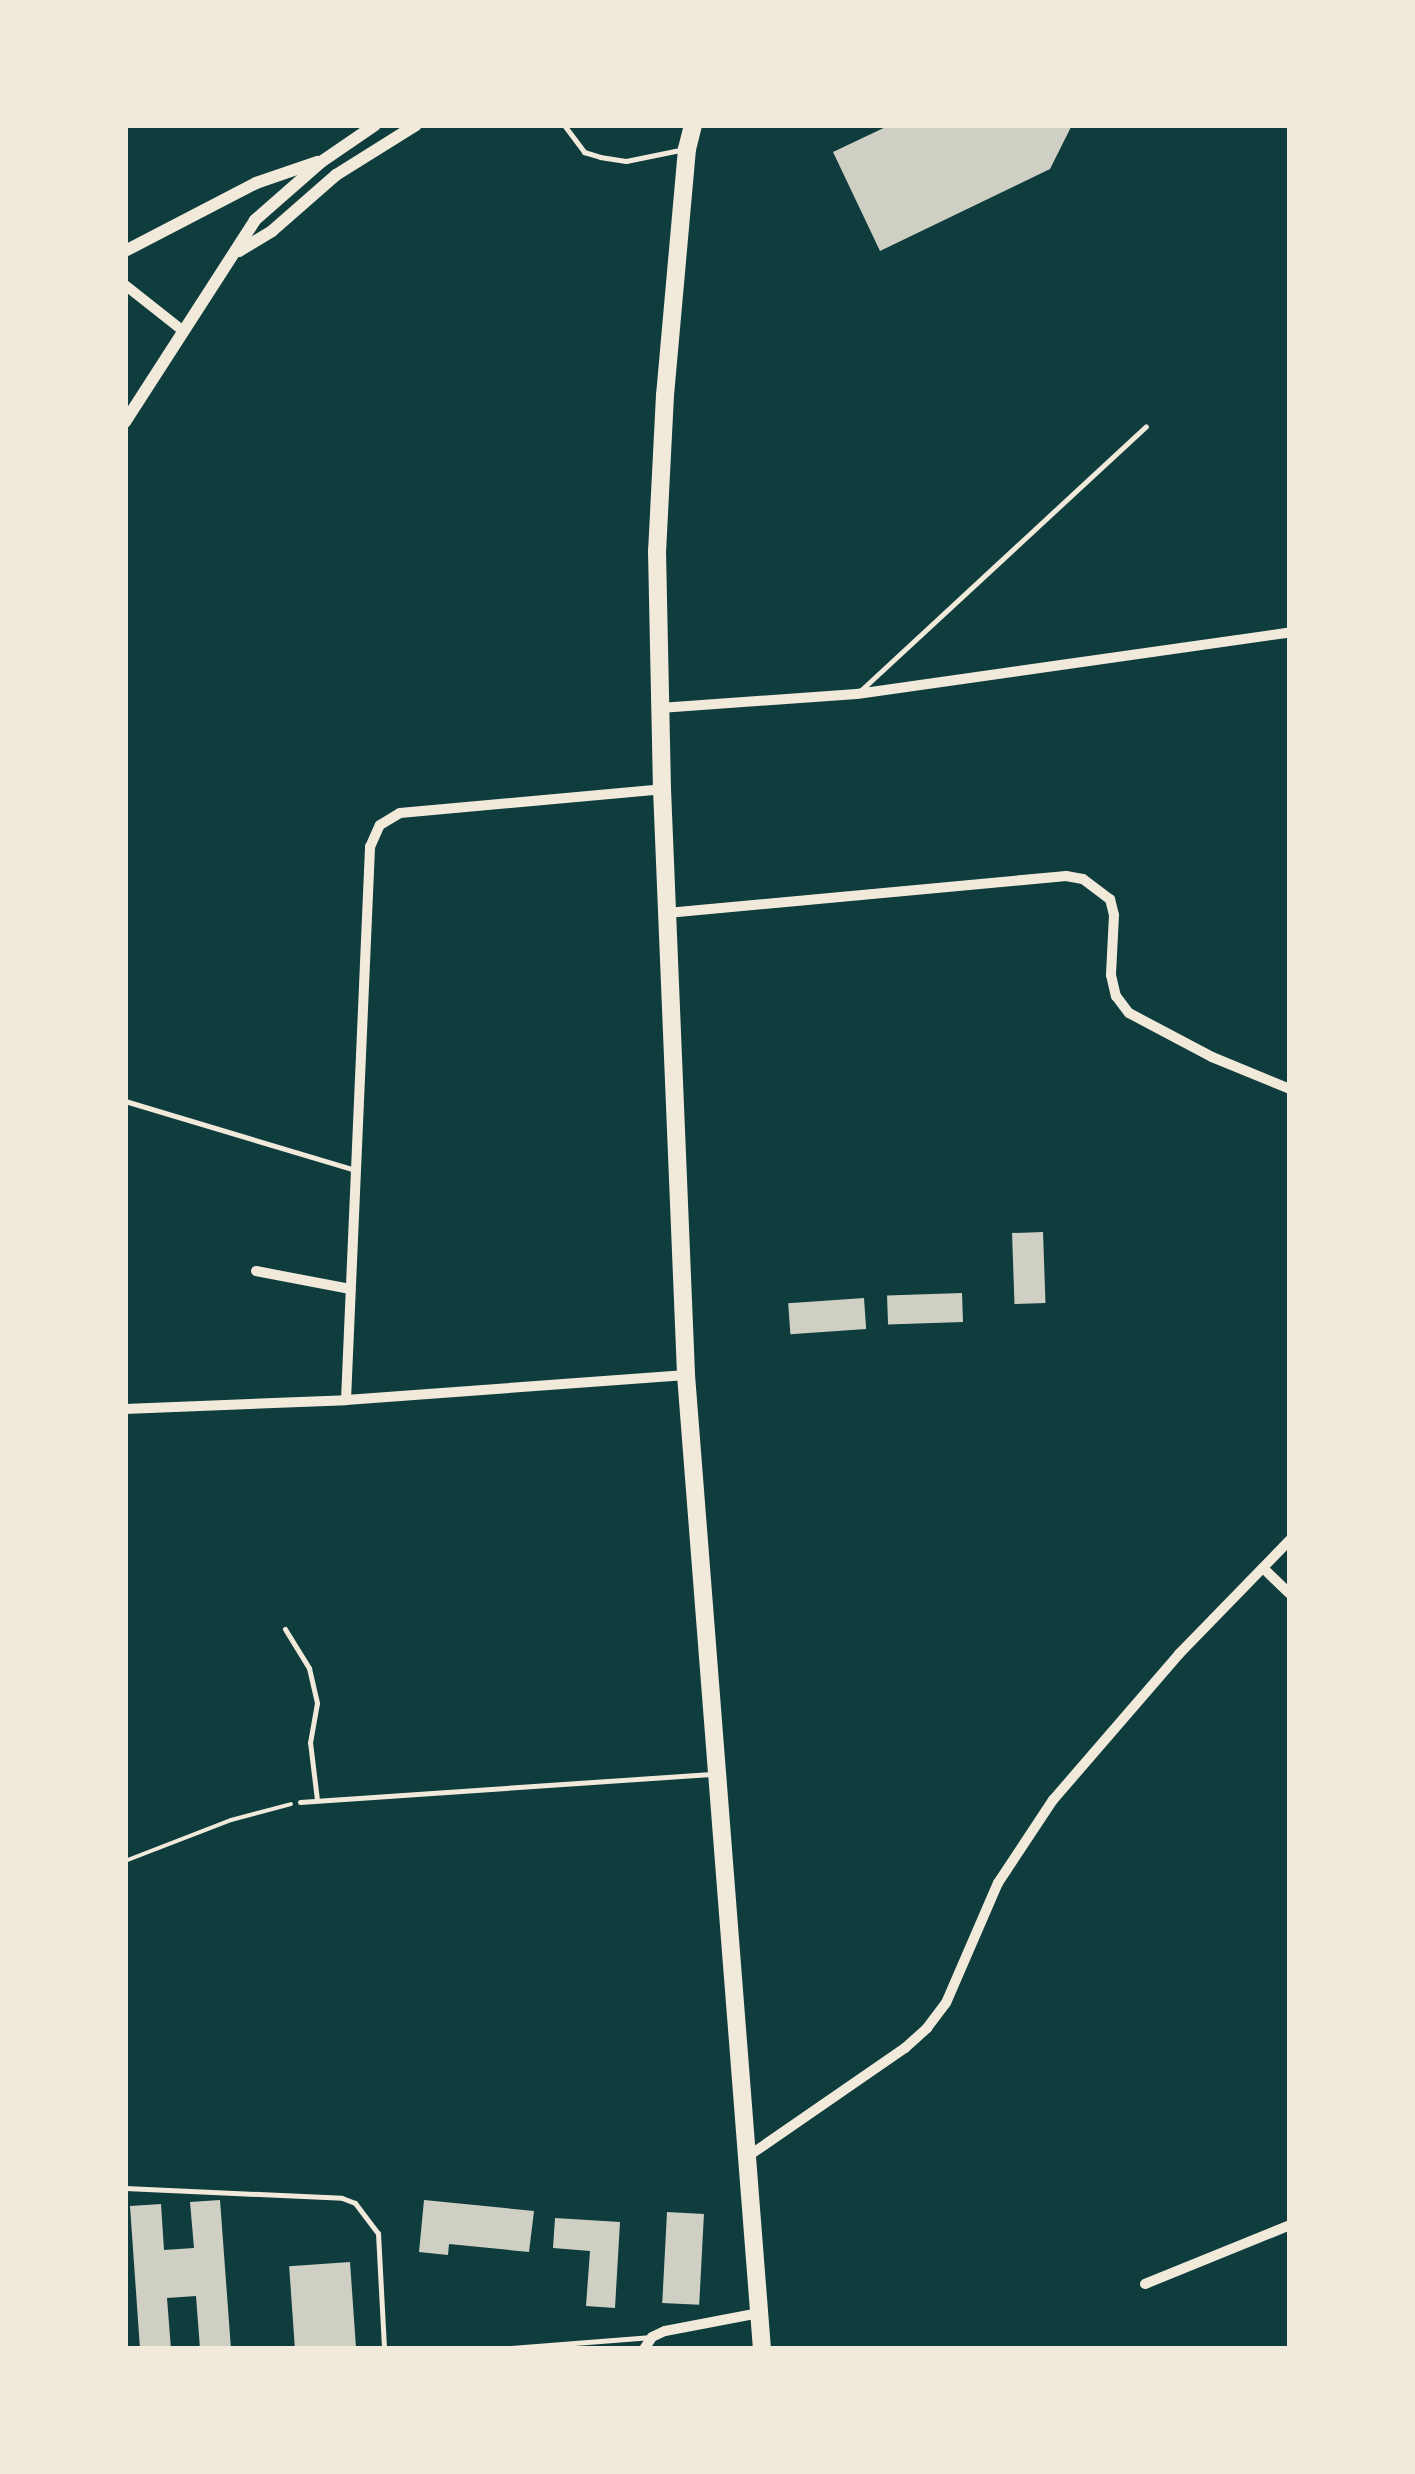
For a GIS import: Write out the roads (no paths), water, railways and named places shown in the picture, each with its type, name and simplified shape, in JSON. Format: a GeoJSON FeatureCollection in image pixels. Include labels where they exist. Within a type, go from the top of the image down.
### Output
{"type":"FeatureCollection","features":[{"type":"Feature","properties":{"kind":"highway"},"geometry":{"type":"LineString","coordinates":[[682,125],[687,149]]}},
{"type":"Feature","properties":{"kind":"highway"},"geometry":{"type":"LineString","coordinates":[[693,125],[687,149],[656,552],[662,789],[686,1374],[714,1774],[762,2349]]}},
{"type":"Feature","properties":{"kind":"street"},"geometry":{"type":"LineString","coordinates":[[125,422],[182,330],[237,253],[254,220],[321,162],[375,125]]}},
{"type":"Feature","properties":{"kind":"street"},"geometry":{"type":"LineString","coordinates":[[237,253],[272,231],[336,176],[416,125]]}},
{"type":"Feature","properties":{"kind":"street"},"geometry":{"type":"LineString","coordinates":[[125,251],[256,183],[294,166],[321,162]]}},
{"type":"Feature","properties":{"kind":"street"},"geometry":{"type":"LineString","coordinates":[[125,285],[182,330]]}},
{"type":"Feature","properties":{"kind":"street"},"geometry":{"type":"LineString","coordinates":[[660,708],[857,694],[1290,632]]}},
{"type":"Feature","properties":{"kind":"street"},"geometry":{"type":"LineString","coordinates":[[346,1400],[370,847],[380,825],[400,813],[662,789]]}},
{"type":"Feature","properties":{"kind":"street"},"geometry":{"type":"LineString","coordinates":[[666,913],[1066,876],[1083,879],[1110,899],[1114,915],[1111,975],[1116,996],[1129,1012],[1212,1057],[1290,1089]]}},
{"type":"Feature","properties":{"kind":"street"},"geometry":{"type":"LineString","coordinates":[[256,1271],[350,1289]]}},
{"type":"Feature","properties":{"kind":"street"},"geometry":{"type":"LineString","coordinates":[[125,1409],[346,1400],[686,1374]]}},
{"type":"Feature","properties":{"kind":"street"},"geometry":{"type":"LineString","coordinates":[[747,2157],[905,2048],[927,2028],[946,2002],[998,1883],[1042,1814],[1166,1669],[1290,1540]]}},
{"type":"Feature","properties":{"kind":"street"},"geometry":{"type":"LineString","coordinates":[[1263,1568],[1290,1594]]}},
{"type":"Feature","properties":{"kind":"street"},"geometry":{"type":"LineString","coordinates":[[1145,2284],[1290,2225]]}},
{"type":"Feature","properties":{"kind":"street"},"geometry":{"type":"LineString","coordinates":[[644,2349],[652,2337],[759,2313]]}},
{"type":"Feature","properties":{"kind":"lane"},"geometry":{"type":"LineString","coordinates":[[564,125],[584,152],[600,157],[626,161],[687,149]]}},
{"type":"Feature","properties":{"kind":"lane"},"geometry":{"type":"LineString","coordinates":[[857,694],[1146,426]]}},
{"type":"Feature","properties":{"kind":"lane"},"geometry":{"type":"LineString","coordinates":[[125,1102],[355,1170]]}},
{"type":"Feature","properties":{"kind":"lane"},"geometry":{"type":"LineString","coordinates":[[286,1629],[309,1668],[317,1702],[310,1742],[317,1800]]}},
{"type":"Feature","properties":{"kind":"lane"},"geometry":{"type":"LineString","coordinates":[[300,1802],[714,1774]]}},
{"type":"Feature","properties":{"kind":"lane"},"geometry":{"type":"LineString","coordinates":[[125,2188],[342,2198],[355,2202],[378,2233],[384,2349]]}},
{"type":"Feature","properties":{"kind":"lane"},"geometry":{"type":"LineString","coordinates":[[498,2349],[652,2337]]}}]}
